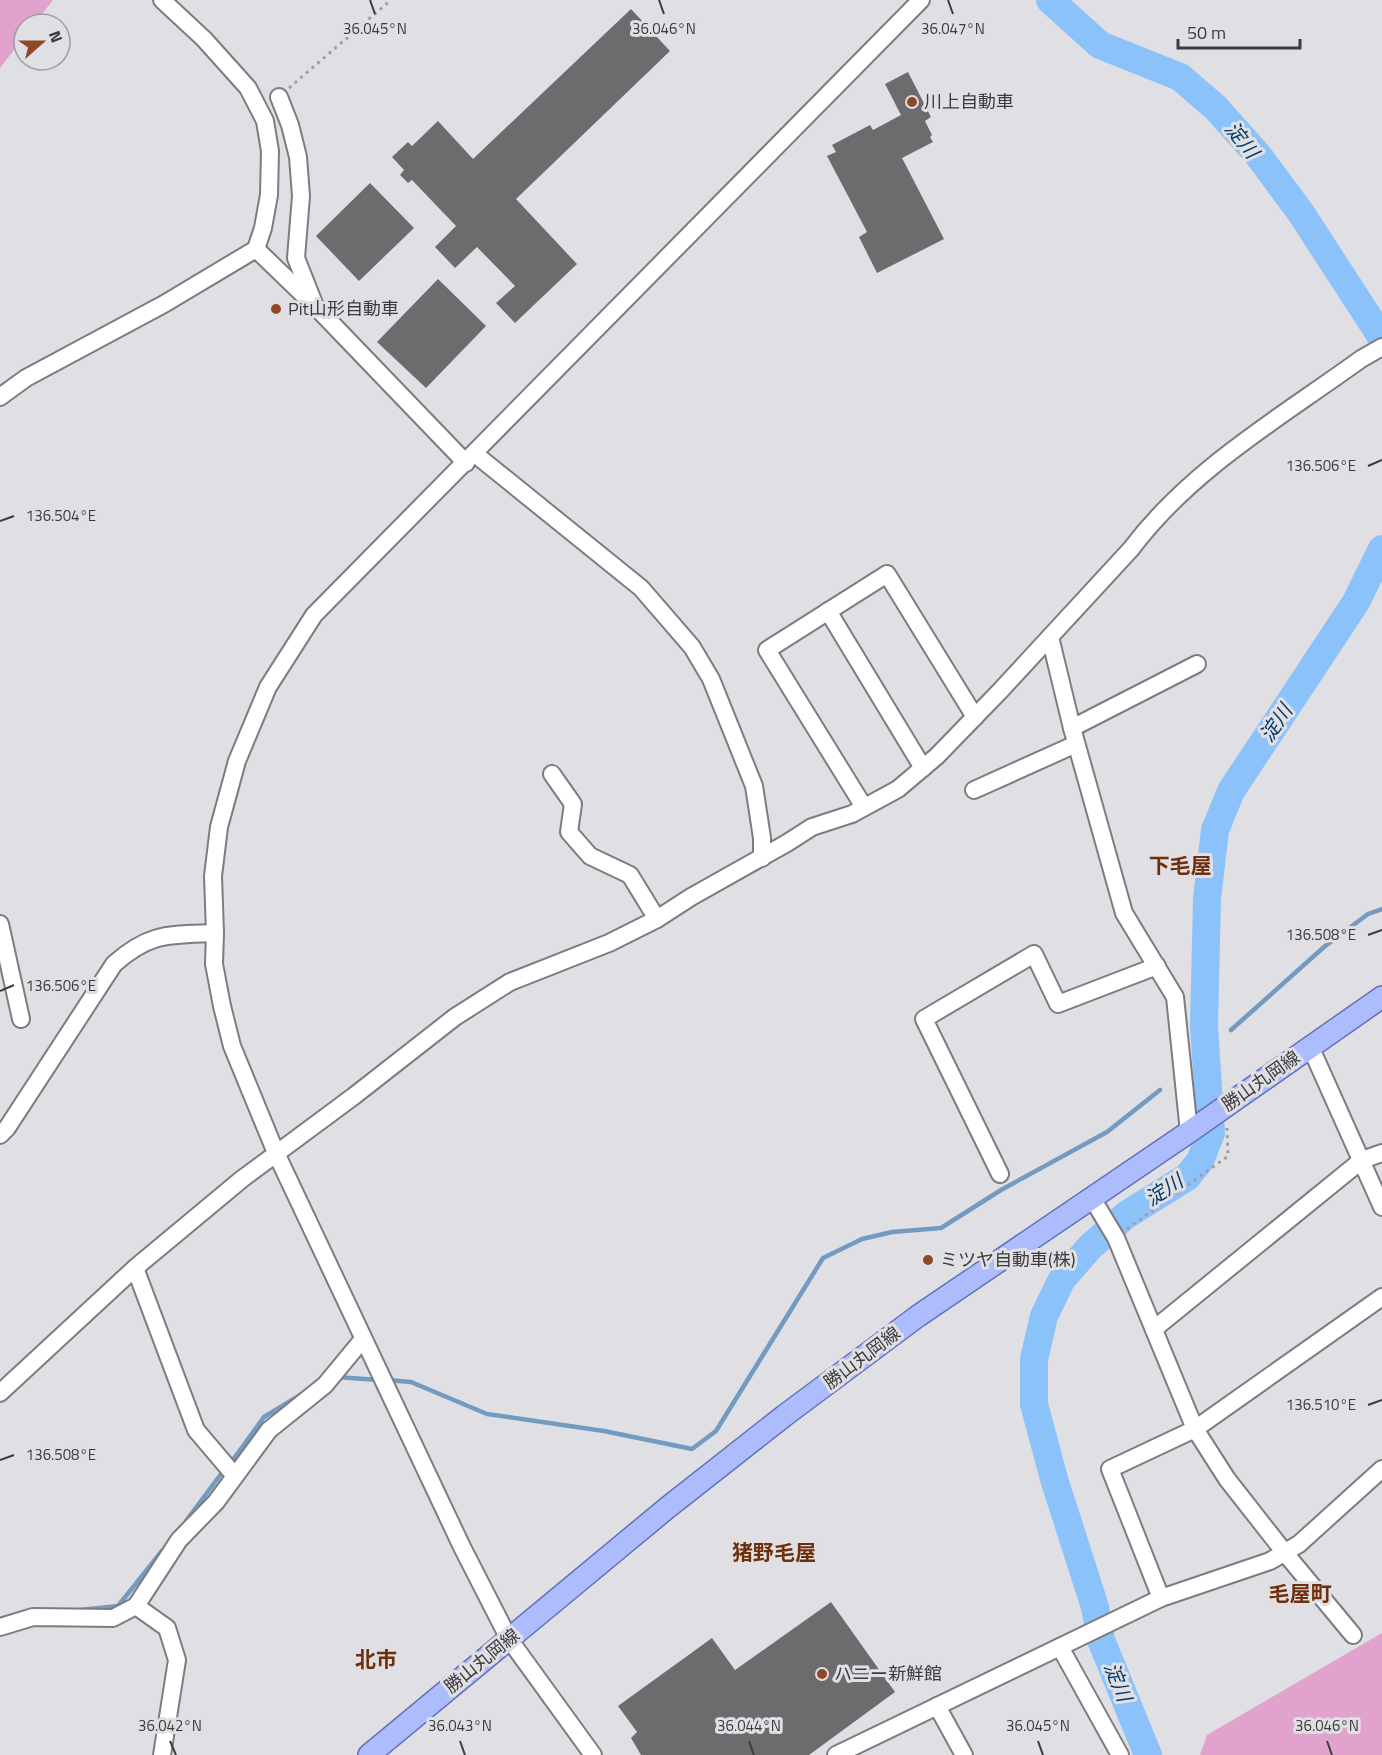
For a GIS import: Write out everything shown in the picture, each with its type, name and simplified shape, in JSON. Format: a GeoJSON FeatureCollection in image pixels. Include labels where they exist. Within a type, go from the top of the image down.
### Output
{"type":"FeatureCollection","features":[{"type":"Feature","properties":{"kind":"main road","name":"勝山丸岡線"},"geometry":{"type":"LineString","coordinates":[[369,1755],[667,1508],[784,1416],[918,1316],[1096,1204],[1193,1129],[1382,996]]}},
{"type":"Feature","properties":{"kind":"street"},"geometry":{"type":"LineString","coordinates":[[0,397],[26,378],[164,304],[256,249],[263,228],[269,195],[270,151],[266,121],[249,88],[204,39],[162,0]]}},
{"type":"Feature","properties":{"kind":"street"},"geometry":{"type":"LineString","coordinates":[[593,1755],[509,1639],[462,1547],[276,1153],[232,1046],[214,964],[213,876],[219,827],[237,761],[268,687],[314,615],[921,0]]}},
{"type":"Feature","properties":{"kind":"street"},"geometry":{"type":"LineString","coordinates":[[279,97],[290,125],[298,158],[301,196],[296,258],[316,307]]}},
{"type":"Feature","properties":{"kind":"street"},"geometry":{"type":"LineString","coordinates":[[256,249],[471,458],[641,588],[692,647],[711,679],[754,786],[762,838],[762,858]]}},
{"type":"Feature","properties":{"kind":"street"},"geometry":{"type":"LineString","coordinates":[[0,1393],[135,1268],[276,1153],[354,1096],[454,1017],[510,982],[609,943],[657,919],[812,827],[852,814],[898,789],[937,756],[975,717],[1131,549],[1145,530],[1194,480],[1382,347]]}},
{"type":"Feature","properties":{"kind":"street"},"geometry":{"type":"LineString","coordinates":[[864,807],[767,650],[887,574],[975,717]]}},
{"type":"Feature","properties":{"kind":"street"},"geometry":{"type":"LineString","coordinates":[[828,611],[923,768]]}},
{"type":"Feature","properties":{"kind":"street"},"geometry":{"type":"LineString","coordinates":[[1050,637],[1074,736],[1124,913],[1175,997],[1193,1129]]}},
{"type":"Feature","properties":{"kind":"street"},"geometry":{"type":"LineString","coordinates":[[974,790],[1074,736],[1197,664]]}},
{"type":"Feature","properties":{"kind":"street"},"geometry":{"type":"LineString","coordinates":[[552,774],[573,804],[569,832],[590,856],[630,875],[657,919]]}},
{"type":"Feature","properties":{"kind":"street"},"geometry":{"type":"LineString","coordinates":[[0,924],[21,1019]]}},
{"type":"Feature","properties":{"kind":"street"},"geometry":{"type":"LineString","coordinates":[[0,1135],[7,1128],[114,964],[130,950],[152,938],[215,933]]}},
{"type":"Feature","properties":{"kind":"street"},"geometry":{"type":"LineString","coordinates":[[999,1174],[924,1019],[1034,954],[1058,1004],[1157,966]]}},
{"type":"Feature","properties":{"kind":"street"},"geometry":{"type":"LineString","coordinates":[[1310,1046],[1382,1207]]}},
{"type":"Feature","properties":{"kind":"street"},"geometry":{"type":"LineString","coordinates":[[1154,1329],[1362,1160],[1382,1153]]}},
{"type":"Feature","properties":{"kind":"street"},"geometry":{"type":"LineString","coordinates":[[1096,1204],[1116,1238],[1195,1429],[1227,1479],[1353,1635]]}},
{"type":"Feature","properties":{"kind":"street"},"geometry":{"type":"LineString","coordinates":[[135,1268],[196,1430],[235,1476]]}},
{"type":"Feature","properties":{"kind":"street"},"geometry":{"type":"LineString","coordinates":[[1161,1598],[1110,1469],[1195,1429],[1382,1297]]}},
{"type":"Feature","properties":{"kind":"street"},"geometry":{"type":"LineString","coordinates":[[0,1627],[33,1617],[113,1618],[136,1606],[179,1540],[216,1502],[269,1430],[325,1385],[363,1339]]}},
{"type":"Feature","properties":{"kind":"street"},"geometry":{"type":"LineString","coordinates":[[836,1755],[1161,1598],[1270,1562],[1299,1544],[1382,1469]]}},
{"type":"Feature","properties":{"kind":"street"},"geometry":{"type":"LineString","coordinates":[[136,1606],[167,1628],[177,1660],[162,1755]]}},
{"type":"Feature","properties":{"kind":"street"},"geometry":{"type":"LineString","coordinates":[[1060,1647],[1120,1755]]}},
{"type":"Feature","properties":{"kind":"street"},"geometry":{"type":"LineString","coordinates":[[937,1706],[964,1755]]}},
{"type":"Feature","properties":{"kind":"path"},"geometry":{"type":"LineString","coordinates":[[279,97],[391,0]]}},
{"type":"Feature","properties":{"kind":"path"},"geometry":{"type":"LineString","coordinates":[[1116,1238],[1228,1156],[1224,1107]]}},
{"type":"Feature","properties":{"kind":"shaded area"},"geometry":{"type":"Polygon","coordinates":[[[0,0],[53,0],[44,12],[12,12],[12,52],[0,68],[0,0]]]}},
{"type":"Feature","properties":{"kind":"shaded area"},"geometry":{"type":"Polygon","coordinates":[[[1382,1633],[1382,1755],[1200,1755],[1207,1735],[1382,1633]]]}},
{"type":"Feature","properties":{"kind":"building"},"geometry":{"type":"Polygon","coordinates":[[[631,9],[670,51],[516,199],[577,264],[515,323],[496,303],[515,286],[477,247],[455,268],[435,247],[456,226],[412,180],[408,183],[400,175],[404,170],[392,157],[408,142],[412,146],[438,121],[473,159],[631,9]]]}},
{"type":"Feature","properties":{"kind":"building"},"geometry":{"type":"Polygon","coordinates":[[[908,72],[931,117],[925,121],[933,142],[902,158],[944,239],[877,273],[859,237],[867,232],[827,156],[836,152],[832,145],[870,125],[873,130],[901,115],[885,84],[908,72]]]}},
{"type":"Feature","properties":{"kind":"building"},"geometry":{"type":"Polygon","coordinates":[[[370,183],[414,228],[359,281],[316,236],[370,183]]]}},
{"type":"Feature","properties":{"kind":"building"},"geometry":{"type":"Polygon","coordinates":[[[438,279],[486,326],[426,388],[377,342],[438,279]]]}},
{"type":"Feature","properties":{"kind":"building"},"geometry":{"type":"Polygon","coordinates":[[[831,1602],[895,1692],[809,1755],[641,1755],[631,1738],[637,1732],[618,1706],[712,1638],[735,1670],[831,1602]]]}},
{"type":"Feature","properties":{"kind":"waterway","name":"淀川"},"geometry":{"type":"LineString","coordinates":[[1050,0],[1100,45],[1180,77],[1215,107],[1258,155],[1301,213],[1382,338]]}},
{"type":"Feature","properties":{"kind":"waterway","name":"淀川"},"geometry":{"type":"LineString","coordinates":[[1148,1755],[1101,1640],[1095,1607],[1054,1479],[1034,1404],[1034,1359],[1044,1316],[1062,1279],[1090,1247],[1126,1215],[1187,1177],[1200,1161],[1211,1133],[1204,1026],[1207,899],[1215,830],[1231,791],[1356,602],[1382,549]]}},
{"type":"Feature","properties":{"kind":"waterway"},"geometry":{"type":"LineString","coordinates":[[1231,1030],[1324,947],[1368,914],[1382,909]]}},
{"type":"Feature","properties":{"kind":"waterway"},"geometry":{"type":"LineString","coordinates":[[387,1380],[411,1382],[487,1414],[604,1431],[692,1449],[716,1431],[823,1258],[862,1239],[892,1232],[941,1228],[1001,1190],[1107,1132],[1160,1090]]}},
{"type":"Feature","properties":{"kind":"waterway"},"geometry":{"type":"LineString","coordinates":[[336,1377],[379,1380]]}},
{"type":"Feature","properties":{"kind":"waterway"},"geometry":{"type":"LineString","coordinates":[[230,1464],[264,1417],[302,1394]]}},
{"type":"Feature","properties":{"kind":"waterway"},"geometry":{"type":"LineString","coordinates":[[186,1521],[224,1470]]}},
{"type":"Feature","properties":{"kind":"waterway"},"geometry":{"type":"LineString","coordinates":[[80,1610],[118,1606],[162,1551]]}},
{"type":"Feature","properties":{"kind":"place","name":"川上自動車"},"geometry":{"type":"Point","coordinates":[912,102]}},
{"type":"Feature","properties":{"kind":"place","name":"Pit山形自動車"},"geometry":{"type":"Point","coordinates":[276,309]}},
{"type":"Feature","properties":{"kind":"place","name":"ミツヤ自動車(株)"},"geometry":{"type":"Point","coordinates":[928,1260]}},
{"type":"Feature","properties":{"kind":"place","name":"ハニー新鮮館"},"geometry":{"type":"Point","coordinates":[822,1674]}},
{"type":"Feature","properties":{"kind":"district","name":"下毛屋"},"geometry":{"type":"Point","coordinates":[1180,866]}},
{"type":"Feature","properties":{"kind":"district","name":"猪野毛屋"},"geometry":{"type":"Point","coordinates":[774,1553]}},
{"type":"Feature","properties":{"kind":"district","name":"毛屋町"},"geometry":{"type":"Point","coordinates":[1300,1594]}},
{"type":"Feature","properties":{"kind":"district","name":"北市"},"geometry":{"type":"Point","coordinates":[376,1660]}}]}
